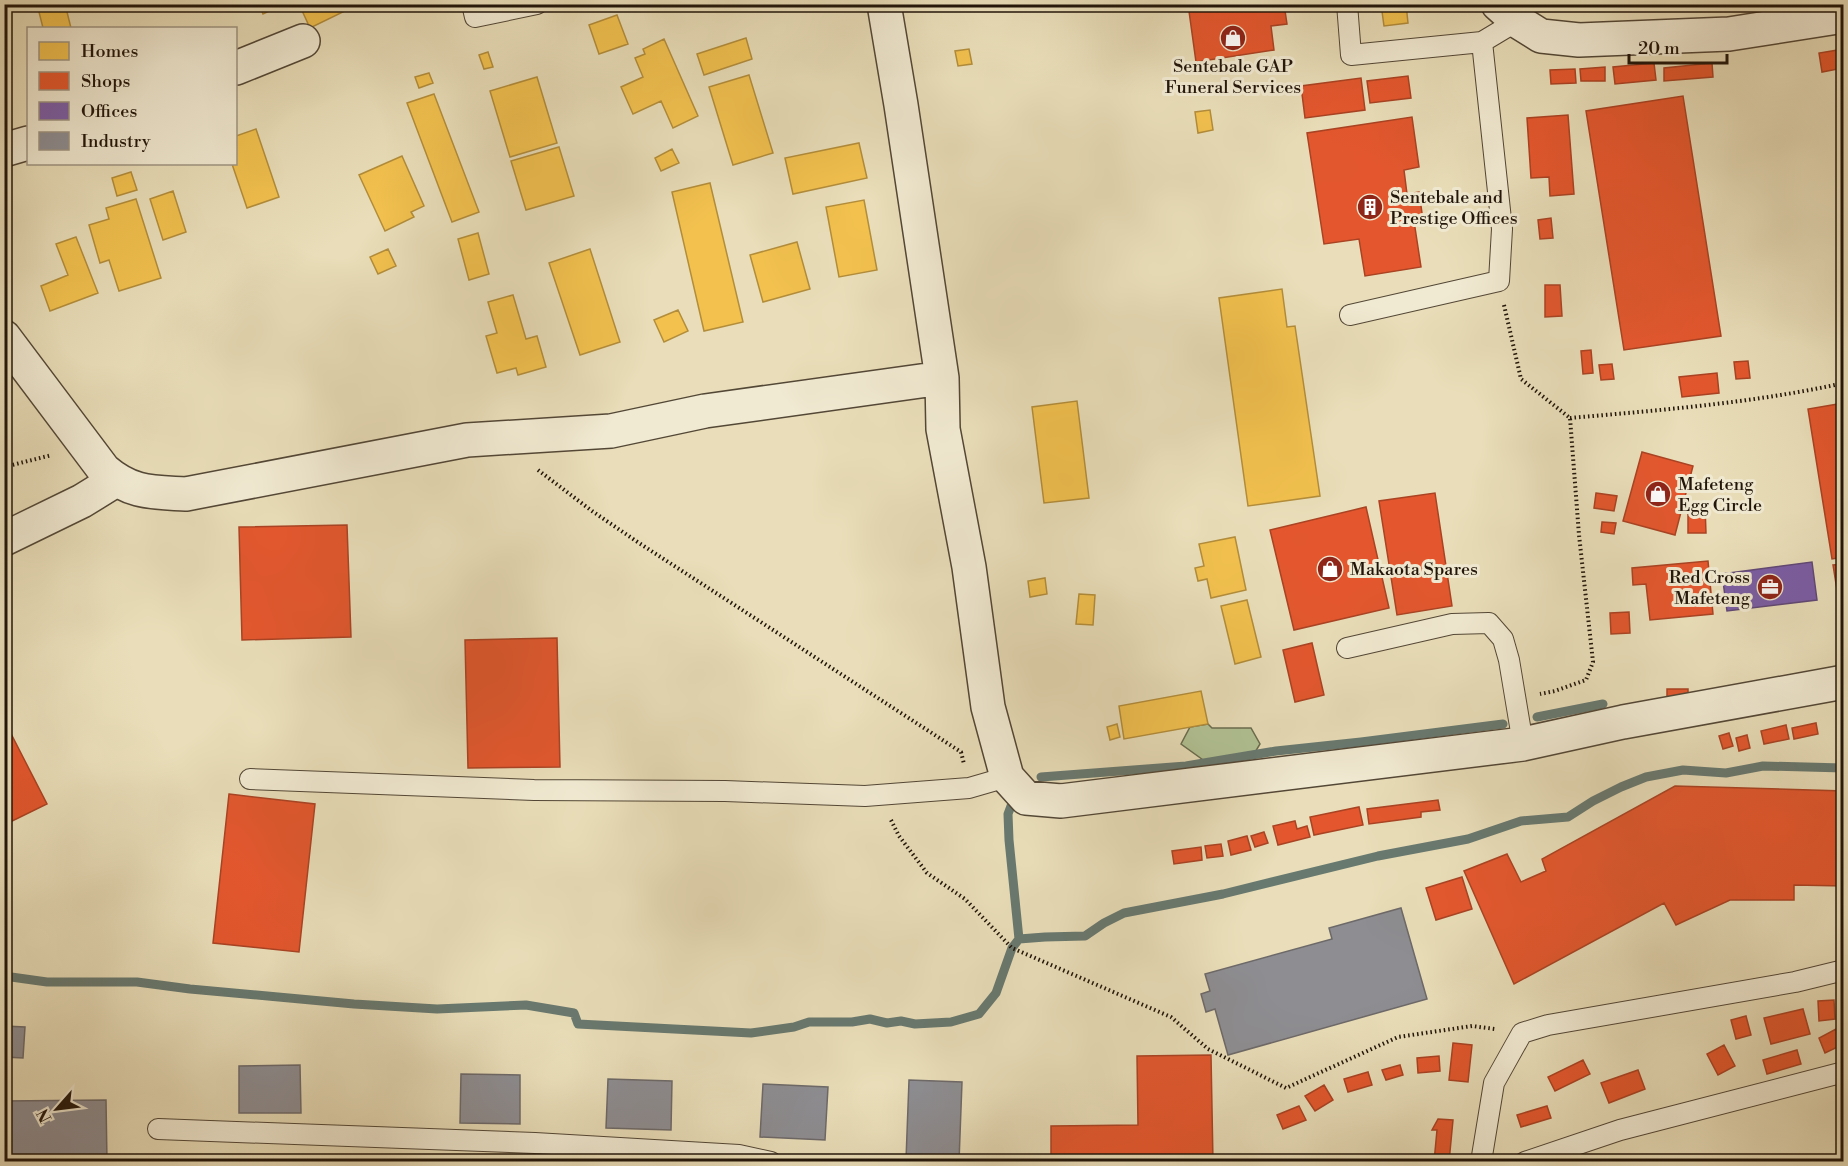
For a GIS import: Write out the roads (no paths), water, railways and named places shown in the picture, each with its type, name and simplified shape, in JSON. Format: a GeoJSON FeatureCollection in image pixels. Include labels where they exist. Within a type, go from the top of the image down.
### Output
{"type":"FeatureCollection","features":[{"type":"Feature","properties":{"kind":"street"},"geometry":{"type":"LineString","coordinates":[[884,4],[902,105],[942,378],[943,429],[969,567],[988,707],[1007,777],[1026,798],[1062,801],[1523,744],[1623,722],[1844,682]]}},
{"type":"Feature","properties":{"kind":"street"},"geometry":{"type":"LineString","coordinates":[[1508,13],[1541,36],[1579,40],[1729,34],[1844,16]]}},
{"type":"Feature","properties":{"kind":"street"},"geometry":{"type":"LineString","coordinates":[[237,68],[303,41]]}},
{"type":"Feature","properties":{"kind":"street"},"geometry":{"type":"LineString","coordinates":[[4,150],[27,143]]}},
{"type":"Feature","properties":{"kind":"street"},"geometry":{"type":"LineString","coordinates":[[4,337],[104,470],[116,480],[140,491],[186,494],[467,440],[611,431],[705,411],[942,378]]}},
{"type":"Feature","properties":{"kind":"street"},"geometry":{"type":"LineString","coordinates":[[4,539],[82,501],[116,480]]}},
{"type":"Feature","properties":{"kind":"lane"},"geometry":{"type":"LineString","coordinates":[[472,4],[475,17],[537,4]]}},
{"type":"Feature","properties":{"kind":"lane"},"geometry":{"type":"LineString","coordinates":[[1347,4],[1351,55],[1482,42],[1508,13]]}},
{"type":"Feature","properties":{"kind":"lane"},"geometry":{"type":"LineString","coordinates":[[1350,315],[1499,281],[1502,230],[1482,42]]}},
{"type":"Feature","properties":{"kind":"lane"},"geometry":{"type":"LineString","coordinates":[[1347,648],[1452,624],[1489,623],[1503,639],[1523,744]]}},
{"type":"Feature","properties":{"kind":"lane"},"geometry":{"type":"LineString","coordinates":[[250,779],[534,790],[878,795],[969,788],[1007,777]]}},
{"type":"Feature","properties":{"kind":"lane"},"geometry":{"type":"LineString","coordinates":[[1481,1161],[1494,1083],[1522,1033],[1548,1025],[1795,982],[1844,970]]}},
{"type":"Feature","properties":{"kind":"lane"},"geometry":{"type":"LineString","coordinates":[[1525,1161],[1620,1130],[1844,1072]]}},
{"type":"Feature","properties":{"kind":"lane"},"geometry":{"type":"LineString","coordinates":[[158,1130],[535,1143],[739,1155],[771,1161]]}},
{"type":"Feature","properties":{"kind":"waterway"},"geometry":{"type":"LineString","coordinates":[[1537,717],[1603,704]]}},
{"type":"Feature","properties":{"kind":"waterway"},"geometry":{"type":"LineString","coordinates":[[1041,777],[1186,766],[1276,751],[1503,724]]}},
{"type":"Feature","properties":{"kind":"waterway"},"geometry":{"type":"LineString","coordinates":[[4,976],[47,982],[137,982],[354,1004],[437,1009],[526,1005],[574,1013],[578,1024],[751,1033],[794,1027],[809,1022],[852,1022],[870,1019],[887,1023],[951,1022],[979,1014],[996,993],[1012,948],[1019,939],[1085,936],[1124,913],[1223,894],[1378,856],[1468,839],[1521,821],[1568,817],[1593,801],[1646,777],[1683,770],[1726,773],[1763,766],[1844,768]]}},
{"type":"Feature","properties":{"kind":"waterway"},"geometry":{"type":"LineString","coordinates":[[1011,806],[1008,814],[1009,840],[1019,939]]}},
{"type":"Feature","properties":{"kind":"place","name":"Sentebale GAP Funeral Services"},"geometry":{"type":"Point","coordinates":[1233,38]}},
{"type":"Feature","properties":{"kind":"place","name":"Sentebale and Prestige Offices"},"geometry":{"type":"Point","coordinates":[1370,207]}},
{"type":"Feature","properties":{"kind":"place","name":"Mafeteng Egg Circle"},"geometry":{"type":"Point","coordinates":[1658,494]}},
{"type":"Feature","properties":{"kind":"place","name":"Makaota Spares"},"geometry":{"type":"Point","coordinates":[1330,569]}},
{"type":"Feature","properties":{"kind":"place","name":"Red Cross Mafeteng"},"geometry":{"type":"Point","coordinates":[1770,587]}}]}
